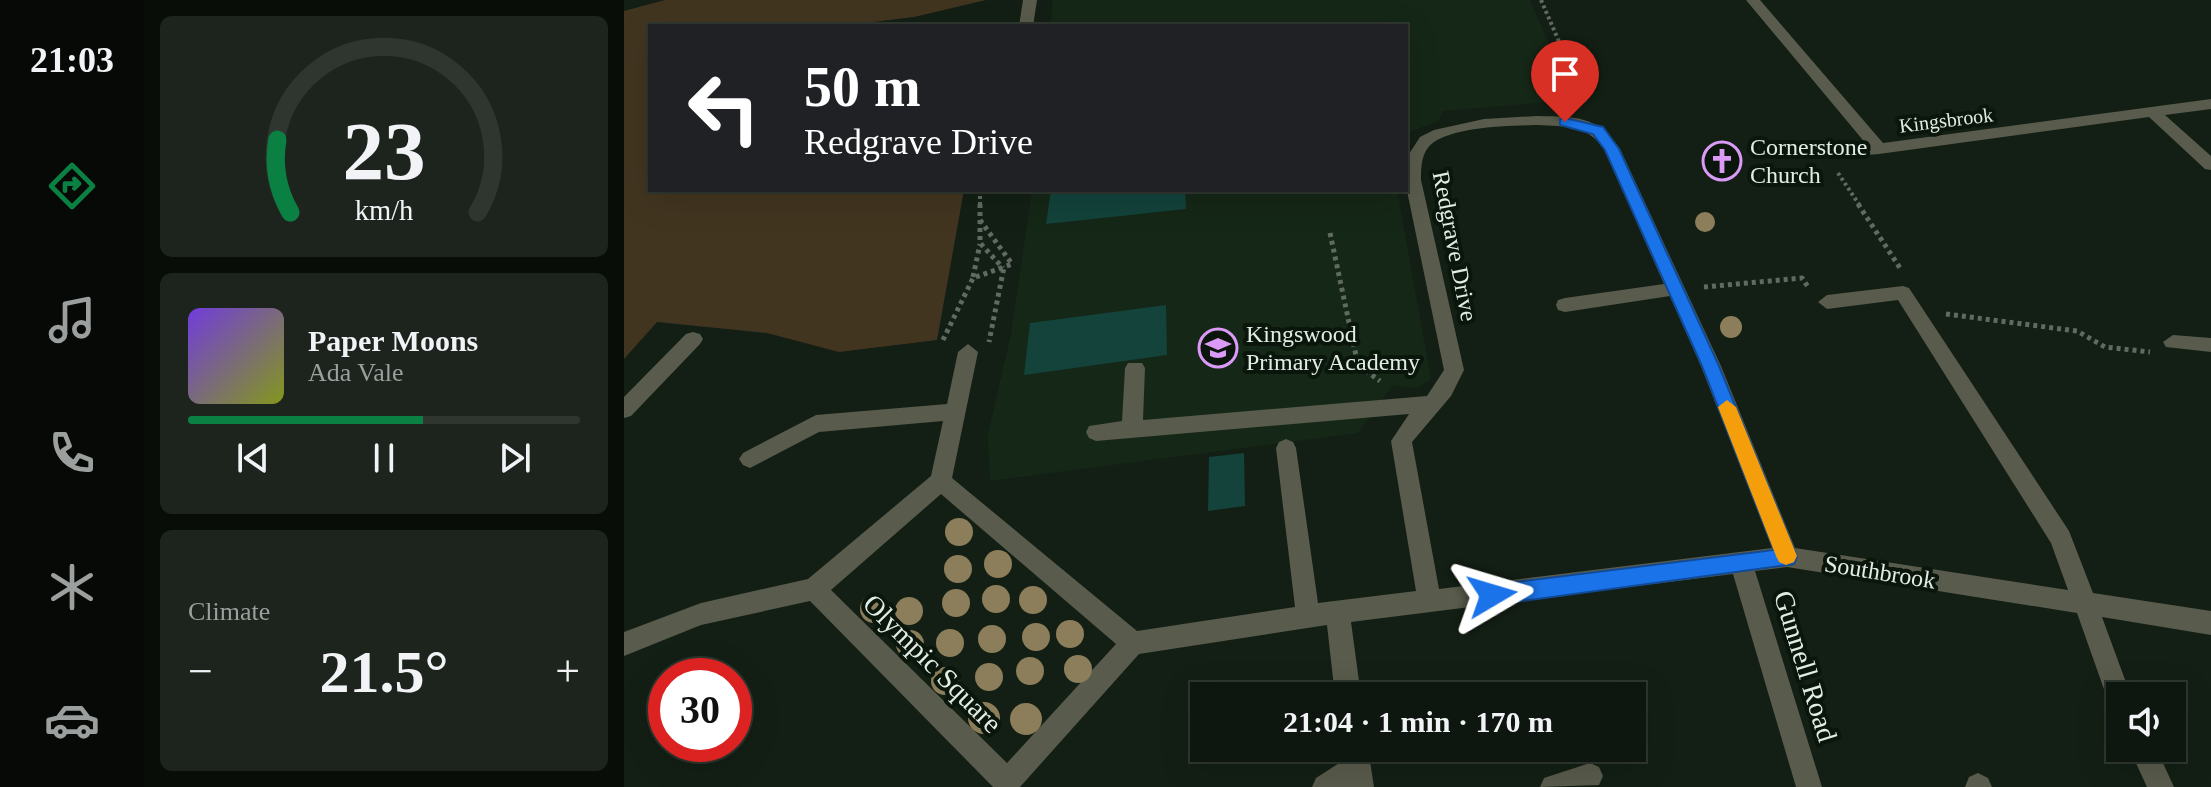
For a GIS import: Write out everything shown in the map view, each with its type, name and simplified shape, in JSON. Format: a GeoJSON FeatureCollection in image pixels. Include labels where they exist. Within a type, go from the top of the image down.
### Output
{"type":"FeatureCollection","features":[{"type":"Feature","properties":{"kind":"street"},"geometry":{"type":"LineString","coordinates":[[1026,24],[1030,0]]}},
{"type":"Feature","properties":{"kind":"street","name":"Kingsbrook"},"geometry":{"type":"LineString","coordinates":[[1753,0],[1879,149],[2211,104]]}},
{"type":"Feature","properties":{"kind":"street"},"geometry":{"type":"LineString","coordinates":[[2154,113],[2211,165]]}},
{"type":"Feature","properties":{"kind":"street","name":"Redgrave Drive"},"geometry":{"type":"LineString","coordinates":[[1430,603],[1401,441],[1423,405],[1448,387],[1454,370],[1413,180],[1414,158],[1426,141],[1453,128],[1555,122],[1598,130]]}},
{"type":"Feature","properties":{"kind":"street"},"geometry":{"type":"LineString","coordinates":[[1598,130],[1612,149],[1711,366],[1787,557]]}},
{"type":"Feature","properties":{"kind":"street"},"geometry":{"type":"LineString","coordinates":[[1837,154],[1879,149]]}},
{"type":"Feature","properties":{"kind":"street"},"geometry":{"type":"LineString","coordinates":[[1565,305],[1675,289]]}},
{"type":"Feature","properties":{"kind":"street"},"geometry":{"type":"LineString","coordinates":[[1827,302],[1903,293],[2061,538],[2088,604],[2114,682]]}},
{"type":"Feature","properties":{"kind":"street"},"geometry":{"type":"LineString","coordinates":[[624,410],[693,339]]}},
{"type":"Feature","properties":{"kind":"street"},"geometry":{"type":"LineString","coordinates":[[2173,342],[2211,345]]}},
{"type":"Feature","properties":{"kind":"street"},"geometry":{"type":"LineString","coordinates":[[624,644],[701,614],[814,589],[941,481],[968,352]]}},
{"type":"Feature","properties":{"kind":"street"},"geometry":{"type":"LineString","coordinates":[[1132,428],[1135,368]]}},
{"type":"Feature","properties":{"kind":"street"},"geometry":{"type":"LineString","coordinates":[[1096,432],[1423,405]]}},
{"type":"Feature","properties":{"kind":"street"},"geometry":{"type":"LineString","coordinates":[[750,459],[816,424],[956,412]]}},
{"type":"Feature","properties":{"kind":"street"},"geometry":{"type":"LineString","coordinates":[[1286,448],[1298,516],[1308,616]]}},
{"type":"Feature","properties":{"kind":"street"},"geometry":{"type":"LineString","coordinates":[[941,481],[1133,643],[1338,613],[1346,682]]}},
{"type":"Feature","properties":{"kind":"street","name":"Southbrook"},"geometry":{"type":"LineString","coordinates":[[1338,613],[1787,557],[2211,623]]}},
{"type":"Feature","properties":{"kind":"street","name":"Gunnell Road"},"geometry":{"type":"LineString","coordinates":[[1741,564],[1809,787]]}},
{"type":"Feature","properties":{"kind":"street","name":"Olympic Square"},"geometry":{"type":"LineString","coordinates":[[814,589],[1007,784],[1133,643]]}},
{"type":"Feature","properties":{"kind":"street"},"geometry":{"type":"LineString","coordinates":[[2149,762],[2161,787]]}},
{"type":"Feature","properties":{"kind":"street"},"geometry":{"type":"LineString","coordinates":[[1325,787],[1358,767]]}},
{"type":"Feature","properties":{"kind":"street"},"geometry":{"type":"LineString","coordinates":[[1553,787],[1590,776]]}},
{"type":"Feature","properties":{"kind":"path"},"geometry":{"type":"LineString","coordinates":[[1541,0],[1598,130]]}},
{"type":"Feature","properties":{"kind":"path"},"geometry":{"type":"LineString","coordinates":[[1837,154],[1834,167],[1900,267],[1903,293]]}},
{"type":"Feature","properties":{"kind":"path"},"geometry":{"type":"LineString","coordinates":[[942,343],[973,278],[980,243],[980,192]]}},
{"type":"Feature","properties":{"kind":"path"},"geometry":{"type":"LineString","coordinates":[[973,278],[1012,264],[979,218]]}},
{"type":"Feature","properties":{"kind":"path"},"geometry":{"type":"LineString","coordinates":[[1330,233],[1358,365],[1423,405]]}},
{"type":"Feature","properties":{"kind":"path"},"geometry":{"type":"LineString","coordinates":[[980,243],[1004,268]]}},
{"type":"Feature","properties":{"kind":"path"},"geometry":{"type":"LineString","coordinates":[[968,352],[988,351],[1004,268]]}},
{"type":"Feature","properties":{"kind":"path"},"geometry":{"type":"LineString","coordinates":[[1675,289],[1802,278],[1818,302],[1827,302]]}},
{"type":"Feature","properties":{"kind":"path"},"geometry":{"type":"LineString","coordinates":[[1917,314],[1938,313],[2077,331],[2105,347],[2164,354],[2173,342]]}},
{"type":"Feature","properties":{"kind":"shaded area"},"geometry":{"type":"Polygon","coordinates":[[[665,0],[986,0],[914,17],[857,24],[648,24],[648,192],[964,192],[937,340],[839,352],[767,333],[657,322],[624,359],[624,11],[665,0]]]}},
{"type":"Feature","properties":{"kind":"shaded area"},"geometry":{"type":"Polygon","coordinates":[[[1053,0],[1530,0],[1574,100],[1442,111],[1439,121],[1408,132],[1408,24],[1050,24],[1053,0]]]}},
{"type":"Feature","properties":{"kind":"shaded area","name":"Kingswood Primary Academy"},"geometry":{"type":"Polygon","coordinates":[[[1032,192],[1397,192],[1431,379],[1417,388],[1393,385],[1358,433],[990,481],[988,434],[1011,334],[1032,192]]]}},
{"type":"Feature","properties":{"kind":"building"},"geometry":{"type":"Polygon","coordinates":[[[1051,192],[1185,192],[1186,209],[1046,224],[1051,192]]]}},
{"type":"Feature","properties":{"kind":"building"},"geometry":{"type":"Polygon","coordinates":[[[1166,305],[1167,355],[1024,375],[1030,323],[1166,305]]]}},
{"type":"Feature","properties":{"kind":"building"},"geometry":{"type":"Polygon","coordinates":[[[1244,453],[1245,506],[1208,511],[1209,457],[1244,453]]]}},
{"type":"Feature","properties":{"kind":"slow traffic"},"geometry":{"type":"LineString","coordinates":[[1727,407],[1786,556]]}},
{"type":"Feature","properties":{"kind":"place","name":"Cornerstone Church"},"geometry":{"type":"Point","coordinates":[1722,161]}},
{"type":"Feature","properties":{"kind":"place","name":"Kingswood Primary Academy"},"geometry":{"type":"Point","coordinates":[1218,348]}},
{"type":"Feature","properties":{"kind":"route"},"geometry":{"type":"LineString","coordinates":[[1492,595],[1787,557],[1711,366],[1612,149],[1598,130],[1565,122]]}}]}
